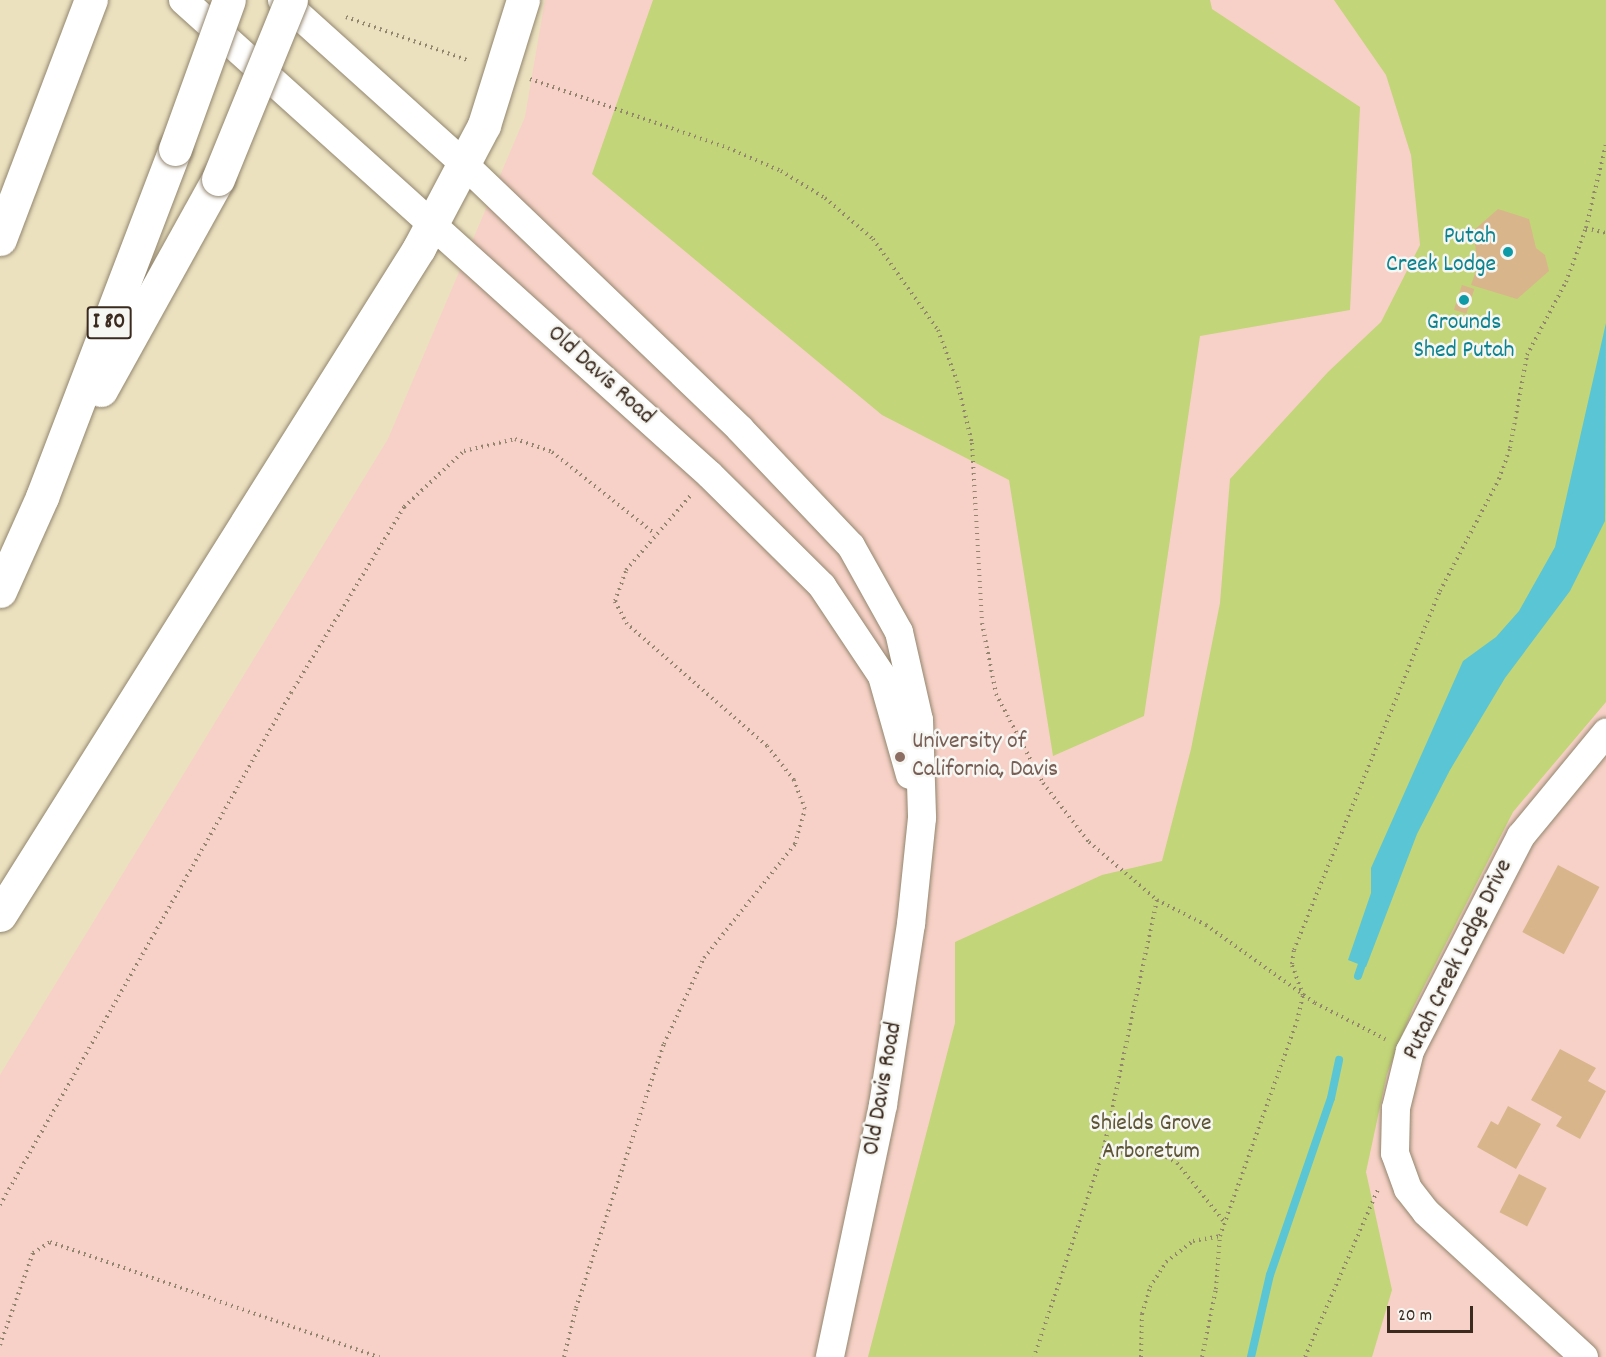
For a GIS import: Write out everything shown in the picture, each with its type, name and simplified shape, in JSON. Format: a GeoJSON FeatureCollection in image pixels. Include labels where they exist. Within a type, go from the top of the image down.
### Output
{"type":"FeatureCollection","features":[{"type":"Feature","properties":{"kind":"highway"},"geometry":{"type":"LineString","coordinates":[[76,39],[84,0]]}},
{"type":"Feature","properties":{"kind":"highway"},"geometry":{"type":"LineString","coordinates":[[0,239],[91,0]]}},
{"type":"Feature","properties":{"kind":"highway","name":"I 80"},"geometry":{"type":"LineString","coordinates":[[0,591],[42,496],[175,149],[229,0]]}},
{"type":"Feature","properties":{"kind":"highway"},"geometry":{"type":"LineString","coordinates":[[42,496],[218,179],[291,0]]}},
{"type":"Feature","properties":{"kind":"highway"},"geometry":{"type":"LineString","coordinates":[[0,915],[431,225],[484,125],[523,0]]}},
{"type":"Feature","properties":{"kind":"street","name":"Old Davis Road"},"geometry":{"type":"LineString","coordinates":[[183,0],[710,475],[822,586],[882,676],[922,818]]}},
{"type":"Feature","properties":{"kind":"street","name":"Old Davis Road"},"geometry":{"type":"LineString","coordinates":[[282,0],[464,164],[740,429],[851,546],[899,632],[919,720],[922,818],[911,924],[884,1105],[830,1357]]}},
{"type":"Feature","properties":{"kind":"street","name":"Putah Creek Lodge Drive"},"geometry":{"type":"LineString","coordinates":[[1584,1357],[1426,1212],[1408,1190],[1395,1154],[1396,1108],[1410,1051],[1521,836],[1606,733]]}},
{"type":"Feature","properties":{"kind":"path"},"geometry":{"type":"LineString","coordinates":[[343,16],[467,60]]}},
{"type":"Feature","properties":{"kind":"path"},"geometry":{"type":"LineString","coordinates":[[527,78],[781,171],[825,198],[873,239],[938,330],[957,381],[972,444],[982,623],[996,694],[1043,783],[1089,842],[1157,900],[1206,925],[1303,994],[1394,1043]]}},
{"type":"Feature","properties":{"kind":"path"},"geometry":{"type":"LineString","coordinates":[[1202,1357],[1216,1290],[1220,1236],[1297,1021],[1303,994],[1292,964],[1294,950],[1440,591],[1499,479],[1510,448],[1527,355],[1554,308],[1586,228],[1606,144]]}},
{"type":"Feature","properties":{"kind":"path"},"geometry":{"type":"LineString","coordinates":[[1586,228],[1606,233]]}},
{"type":"Feature","properties":{"kind":"path"},"geometry":{"type":"LineString","coordinates":[[0,1205],[291,693],[404,507],[464,451],[515,439],[552,452],[655,534]]}},
{"type":"Feature","properties":{"kind":"path"},"geometry":{"type":"LineString","coordinates":[[564,1357],[576,1308],[664,1044],[704,958],[795,844],[805,809],[794,780],[767,746],[627,624],[615,601],[626,570],[655,534],[710,475]]}},
{"type":"Feature","properties":{"kind":"path"},"geometry":{"type":"LineString","coordinates":[[1034,1357],[1103,1152],[1157,900]]}},
{"type":"Feature","properties":{"kind":"path"},"geometry":{"type":"LineString","coordinates":[[1103,1152],[1161,1154],[1178,1163],[1225,1223]]}},
{"type":"Feature","properties":{"kind":"path"},"geometry":{"type":"LineString","coordinates":[[1305,1357],[1346,1256],[1395,1154]]}},
{"type":"Feature","properties":{"kind":"path"},"geometry":{"type":"LineString","coordinates":[[1141,1357],[1142,1314],[1150,1287],[1166,1262],[1193,1241],[1220,1236]]}},
{"type":"Feature","properties":{"kind":"path"},"geometry":{"type":"LineString","coordinates":[[0,1345],[33,1253],[50,1242],[379,1357]]}},
{"type":"Feature","properties":{"kind":"shaded area","name":"University of California, Davis"},"geometry":{"type":"Polygon","coordinates":[[[545,0],[1606,0],[1606,1357],[0,1357],[0,1075],[388,439],[525,117],[545,0]]]}},
{"type":"Feature","properties":{"kind":"green space"},"geometry":{"type":"Polygon","coordinates":[[[653,0],[1210,0],[1212,9],[1360,107],[1350,310],[1200,336],[1144,716],[1053,756],[1009,480],[882,415],[592,174],[653,0]]]}},
{"type":"Feature","properties":{"kind":"green space","name":"Shields Grove Arboretum"},"geometry":{"type":"Polygon","coordinates":[[[1334,0],[1606,0],[1606,702],[1513,812],[1413,1008],[1387,1074],[1366,1172],[1392,1290],[1372,1357],[868,1357],[955,1023],[955,942],[1102,875],[1162,861],[1191,749],[1220,603],[1230,479],[1328,372],[1381,322],[1420,245],[1411,155],[1386,75],[1334,0]]]}},
{"type":"Feature","properties":{"kind":"water"},"geometry":{"type":"Polygon","coordinates":[[[1606,323],[1605,521],[1570,591],[1505,678],[1450,770],[1417,834],[1366,967],[1348,960],[1371,893],[1371,868],[1463,661],[1496,637],[1519,611],[1555,547],[1606,323]]]}},
{"type":"Feature","properties":{"kind":"building","name":"Putah Creek Lodge"},"geometry":{"type":"Polygon","coordinates":[[[1498,209],[1529,219],[1536,248],[1545,255],[1549,271],[1517,299],[1471,285],[1476,271],[1479,272],[1473,231],[1498,209]]]}},
{"type":"Feature","properties":{"kind":"building","name":"Grounds Shed Putah"},"geometry":{"type":"Polygon","coordinates":[[[1462,285],[1474,289],[1466,314],[1454,310],[1462,285]]]}},
{"type":"Feature","properties":{"kind":"building"},"geometry":{"type":"Polygon","coordinates":[[[1558,865],[1599,887],[1564,954],[1522,932],[1558,865]]]}},
{"type":"Feature","properties":{"kind":"building"},"geometry":{"type":"Polygon","coordinates":[[[1560,1049],[1596,1068],[1588,1081],[1606,1091],[1580,1139],[1556,1126],[1562,1117],[1531,1100],[1560,1049]]]}},
{"type":"Feature","properties":{"kind":"building"},"geometry":{"type":"Polygon","coordinates":[[[1508,1106],[1541,1124],[1516,1169],[1477,1147],[1491,1121],[1498,1125],[1508,1106]]]}},
{"type":"Feature","properties":{"kind":"building"},"geometry":{"type":"Polygon","coordinates":[[[1519,1174],[1547,1188],[1527,1226],[1499,1212],[1519,1174]]]}},
{"type":"Feature","properties":{"kind":"waterway"},"geometry":{"type":"LineString","coordinates":[[1358,976],[1365,956]]}},
{"type":"Feature","properties":{"kind":"waterway"},"geometry":{"type":"LineString","coordinates":[[1251,1357],[1270,1275],[1331,1098],[1339,1060]]}},
{"type":"Feature","properties":{"kind":"place","name":"Putah Creek Lodge"},"geometry":{"type":"Point","coordinates":[1508,252]}},
{"type":"Feature","properties":{"kind":"place","name":"Grounds Shed Putah"},"geometry":{"type":"Point","coordinates":[1464,300]}},
{"type":"Feature","properties":{"kind":"place","name":"University of California, Davis"},"geometry":{"type":"Point","coordinates":[900,757]}}]}
